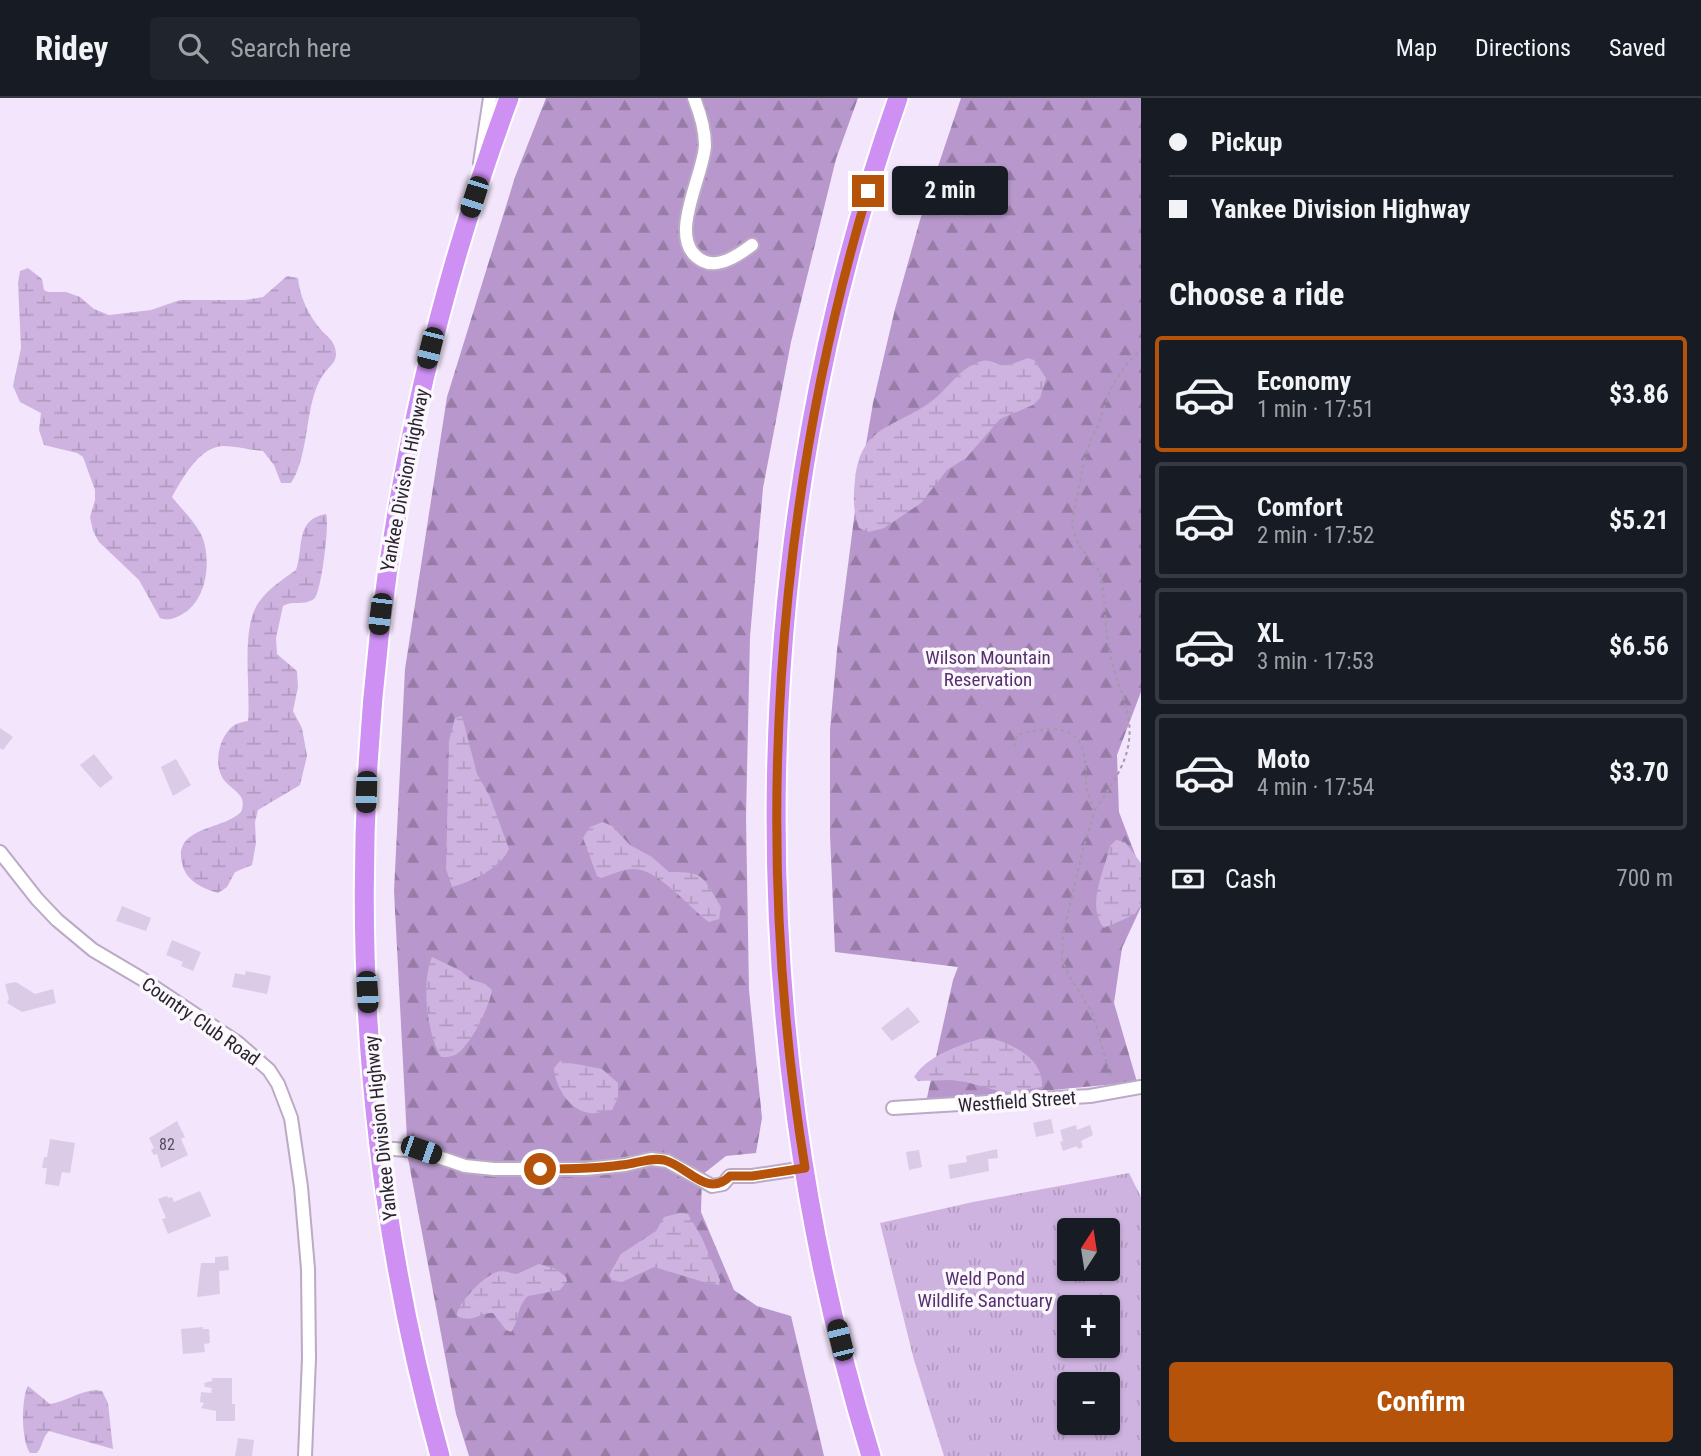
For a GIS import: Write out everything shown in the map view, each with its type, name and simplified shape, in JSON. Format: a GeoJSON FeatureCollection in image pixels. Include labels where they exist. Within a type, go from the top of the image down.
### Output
{"type":"FeatureCollection","features":[{"type":"Feature","properties":{"kind":"highway","name":"Yankee Division Highway"},"geometry":{"type":"LineString","coordinates":[[440,1456],[405,1304],[380,1148],[369,1026],[364,903],[365,803],[374,669],[388,558],[415,413],[445,294],[476,191],[509,98]]}},
{"type":"Feature","properties":{"kind":"highway"},"geometry":{"type":"LineString","coordinates":[[870,1456],[832,1309],[805,1168],[788,1037],[778,883],[778,763],[785,621],[800,502],[825,361],[862,212],[898,98]]}},
{"type":"Feature","properties":{"kind":"street"},"geometry":{"type":"LineString","coordinates":[[476,191],[490,98]]}},
{"type":"Feature","properties":{"kind":"street"},"geometry":{"type":"LineString","coordinates":[[694,98],[702,120],[705,146],[686,218],[686,233],[692,252],[709,263],[740,255],[752,245]]}},
{"type":"Feature","properties":{"kind":"street","name":"Country Club Road"},"geometry":{"type":"LineString","coordinates":[[0,852],[37,899],[75,935],[93,950],[238,1043],[269,1070],[278,1084],[291,1118],[301,1187],[308,1269],[306,1456]]}},
{"type":"Feature","properties":{"kind":"street","name":"Westfield Street"},"geometry":{"type":"LineString","coordinates":[[892,1108],[1090,1096],[1141,1087]]}},
{"type":"Feature","properties":{"kind":"street"},"geometry":{"type":"LineString","coordinates":[[380,1148],[421,1150],[465,1166],[494,1168],[585,1169],[625,1165],[651,1158],[667,1161],[712,1186],[723,1184],[730,1176],[752,1176],[805,1168]]}},
{"type":"Feature","properties":{"kind":"path"},"geometry":{"type":"LineString","coordinates":[[1115,1092],[1092,1012],[1068,974],[1062,958],[1063,935],[1083,849],[1095,810],[1122,769],[1130,736],[1128,715],[1111,657],[1101,579],[1097,567],[1078,545],[1072,523],[1084,461],[1111,388],[1124,367],[1141,349]]}},
{"type":"Feature","properties":{"kind":"path"},"geometry":{"type":"LineString","coordinates":[[1014,747],[1017,736],[1042,728],[1064,731],[1074,737],[1083,748],[1087,796],[1095,810]]}},
{"type":"Feature","properties":{"kind":"green space"},"geometry":{"type":"Polygon","coordinates":[[[546,98],[858,98],[836,159],[791,342],[763,488],[750,637],[746,817],[749,990],[762,1118],[756,1153],[726,1156],[702,1175],[701,1212],[734,1290],[757,1306],[791,1316],[824,1456],[469,1456],[456,1414],[408,1158],[394,891],[405,669],[447,397],[515,177],[546,98]]]}},
{"type":"Feature","properties":{"kind":"green space","name":"Wilson Mountain Reservation"},"geometry":{"type":"Polygon","coordinates":[[[961,98],[1141,98],[1141,692],[1117,755],[1119,812],[1141,870],[1141,907],[1122,948],[1114,1003],[1137,1082],[926,1102],[958,967],[835,952],[830,835],[830,730],[837,650],[856,503],[873,403],[920,220],[961,98]]]}},
{"type":"Feature","properties":{"kind":"green space"},"geometry":{"type":"Polygon","coordinates":[[[28,268],[42,279],[44,290],[66,292],[80,297],[94,309],[109,315],[151,310],[180,300],[245,300],[263,297],[287,276],[298,278],[309,313],[334,345],[335,360],[316,390],[300,463],[291,483],[281,483],[274,465],[263,451],[223,446],[206,452],[199,458],[176,490],[172,497],[202,536],[207,562],[204,583],[196,602],[175,618],[160,618],[139,580],[99,542],[90,517],[95,490],[83,457],[44,445],[39,430],[41,413],[20,402],[13,386],[21,348],[18,283],[20,271],[28,268]]]}},
{"type":"Feature","properties":{"kind":"green space"},"geometry":{"type":"Polygon","coordinates":[[[1028,358],[1034,360],[1046,378],[1040,398],[1033,405],[1000,419],[966,458],[947,470],[921,503],[884,528],[869,532],[859,528],[854,504],[855,480],[858,462],[872,438],[932,401],[974,364],[990,361],[1005,365],[1028,358]]]}},
{"type":"Feature","properties":{"kind":"green space"},"geometry":{"type":"Polygon","coordinates":[[[326,514],[324,558],[317,595],[310,601],[283,606],[276,638],[277,654],[297,671],[298,687],[293,711],[302,728],[307,756],[300,785],[258,810],[252,865],[235,872],[227,887],[218,893],[202,887],[189,877],[183,867],[181,854],[184,844],[191,837],[241,812],[242,800],[222,777],[218,757],[221,743],[228,731],[236,724],[248,721],[248,643],[253,613],[259,602],[276,584],[296,570],[305,528],[316,517],[326,514]]]}},
{"type":"Feature","properties":{"kind":"green space"},"geometry":{"type":"Polygon","coordinates":[[[462,716],[477,774],[490,797],[509,849],[499,863],[485,873],[452,887],[446,869],[449,741],[455,718],[462,716]]]}},
{"type":"Feature","properties":{"kind":"green space"},"geometry":{"type":"Polygon","coordinates":[[[603,822],[612,826],[630,845],[652,857],[669,872],[690,873],[702,878],[721,907],[719,919],[709,922],[662,881],[642,870],[629,869],[601,878],[597,876],[583,838],[590,827],[603,822]]]}},
{"type":"Feature","properties":{"kind":"green space"},"geometry":{"type":"Polygon","coordinates":[[[1116,840],[1125,842],[1141,863],[1141,905],[1134,915],[1104,928],[1099,919],[1096,899],[1110,846],[1116,840]]]}},
{"type":"Feature","properties":{"kind":"green space"},"geometry":{"type":"Polygon","coordinates":[[[432,957],[492,990],[483,1017],[471,1038],[465,1047],[450,1057],[441,1057],[429,1022],[426,994],[432,957]]]}},
{"type":"Feature","properties":{"kind":"green space"},"geometry":{"type":"Polygon","coordinates":[[[987,1037],[1006,1043],[1032,1060],[1038,1068],[1042,1087],[1006,1093],[966,1082],[918,1081],[914,1077],[927,1062],[936,1057],[987,1037]]]}},
{"type":"Feature","properties":{"kind":"green space"},"geometry":{"type":"Polygon","coordinates":[[[560,1061],[602,1069],[618,1083],[618,1098],[612,1110],[590,1113],[570,1103],[555,1075],[554,1068],[560,1061]]]}},
{"type":"Feature","properties":{"kind":"green space","name":"Weld Pond Wildlife Sanctuary"},"geometry":{"type":"Polygon","coordinates":[[[1129,1173],[1141,1197],[1141,1456],[944,1456],[914,1360],[880,1223],[973,1202],[1129,1173]]]}},
{"type":"Feature","properties":{"kind":"green space"},"geometry":{"type":"Polygon","coordinates":[[[688,1214],[702,1238],[720,1280],[719,1285],[654,1267],[622,1282],[612,1280],[609,1275],[621,1254],[656,1231],[664,1217],[688,1214]]]}},
{"type":"Feature","properties":{"kind":"green space"},"geometry":{"type":"Polygon","coordinates":[[[539,1264],[556,1269],[567,1281],[560,1290],[528,1296],[511,1332],[506,1330],[493,1313],[467,1319],[457,1316],[461,1304],[477,1285],[489,1276],[500,1271],[517,1274],[539,1264]]]}},
{"type":"Feature","properties":{"kind":"green space"},"geometry":{"type":"Polygon","coordinates":[[[28,1386],[50,1404],[89,1391],[102,1391],[108,1403],[113,1449],[49,1431],[37,1453],[30,1453],[23,1420],[28,1386]]]}},
{"type":"Feature","properties":{"kind":"building"},"geometry":{"type":"Polygon","coordinates":[[[0,728],[13,737],[3,750],[0,748],[0,728]]]}},
{"type":"Feature","properties":{"kind":"building"},"geometry":{"type":"Polygon","coordinates":[[[94,754],[113,778],[100,788],[80,765],[94,754]]]}},
{"type":"Feature","properties":{"kind":"building"},"geometry":{"type":"Polygon","coordinates":[[[176,759],[191,785],[173,796],[161,767],[176,759]]]}},
{"type":"Feature","properties":{"kind":"building"},"geometry":{"type":"Polygon","coordinates":[[[122,906],[151,918],[146,931],[116,921],[122,906]]]}},
{"type":"Feature","properties":{"kind":"building"},"geometry":{"type":"Polygon","coordinates":[[[172,940],[201,952],[193,971],[181,966],[183,962],[166,955],[172,940]]]}},
{"type":"Feature","properties":{"kind":"building"},"geometry":{"type":"Polygon","coordinates":[[[246,971],[271,976],[267,994],[232,987],[235,973],[245,975],[246,971]]]}},
{"type":"Feature","properties":{"kind":"building"},"geometry":{"type":"Polygon","coordinates":[[[16,982],[35,994],[53,989],[56,1003],[22,1012],[7,1003],[9,999],[5,984],[16,982]]]}},
{"type":"Feature","properties":{"kind":"building"},"geometry":{"type":"Polygon","coordinates":[[[908,1007],[920,1022],[892,1041],[881,1028],[908,1007]]]}},
{"type":"Feature","properties":{"kind":"building"},"geometry":{"type":"Polygon","coordinates":[[[1051,1119],[1054,1133],[1036,1137],[1033,1123],[1051,1119]]]}},
{"type":"Feature","properties":{"kind":"building"},"geometry":{"type":"Polygon","coordinates":[[[177,1121],[185,1137],[181,1139],[188,1155],[161,1168],[157,1154],[154,1155],[151,1150],[154,1148],[149,1138],[177,1121]]]}},
{"type":"Feature","properties":{"kind":"building"},"geometry":{"type":"Polygon","coordinates":[[[1076,1125],[1077,1130],[1090,1125],[1093,1135],[1081,1141],[1083,1147],[1078,1149],[1077,1146],[1063,1151],[1060,1130],[1076,1125]]]}},
{"type":"Feature","properties":{"kind":"building"},"geometry":{"type":"Polygon","coordinates":[[[50,1139],[75,1143],[70,1173],[62,1172],[59,1186],[45,1184],[47,1168],[42,1168],[50,1139]]]}},
{"type":"Feature","properties":{"kind":"building"},"geometry":{"type":"Polygon","coordinates":[[[997,1149],[998,1158],[988,1159],[989,1171],[950,1179],[948,1165],[967,1162],[966,1156],[997,1149]]]}},
{"type":"Feature","properties":{"kind":"building"},"geometry":{"type":"Polygon","coordinates":[[[919,1150],[922,1167],[909,1170],[906,1152],[919,1150]]]}},
{"type":"Feature","properties":{"kind":"building"},"geometry":{"type":"Polygon","coordinates":[[[200,1191],[211,1216],[168,1234],[162,1219],[166,1218],[158,1199],[167,1196],[172,1197],[174,1202],[200,1191]]]}},
{"type":"Feature","properties":{"kind":"building"},"geometry":{"type":"Polygon","coordinates":[[[228,1256],[229,1270],[219,1271],[220,1294],[197,1297],[201,1263],[215,1263],[215,1257],[228,1256]]]}},
{"type":"Feature","properties":{"kind":"building"},"geometry":{"type":"Polygon","coordinates":[[[181,1329],[209,1329],[210,1343],[204,1344],[205,1352],[183,1354],[181,1329]]]}},
{"type":"Feature","properties":{"kind":"building"},"geometry":{"type":"Polygon","coordinates":[[[212,1378],[232,1378],[235,1421],[216,1421],[216,1411],[201,1408],[204,1403],[200,1402],[201,1392],[211,1393],[212,1388],[205,1387],[204,1383],[212,1381],[212,1378]]]}},
{"type":"Feature","properties":{"kind":"building"},"geometry":{"type":"Polygon","coordinates":[[[238,1438],[254,1440],[252,1456],[235,1456],[238,1438]]]}},
{"type":"Feature","properties":{"kind":"route"},"geometry":{"type":"LineString","coordinates":[[540,1169],[585,1169],[625,1165],[651,1158],[667,1161],[712,1186],[723,1184],[730,1176],[752,1176],[805,1168],[790,1058],[779,905],[777,796],[782,665],[792,556],[816,405],[839,297],[868,191]]}}]}
